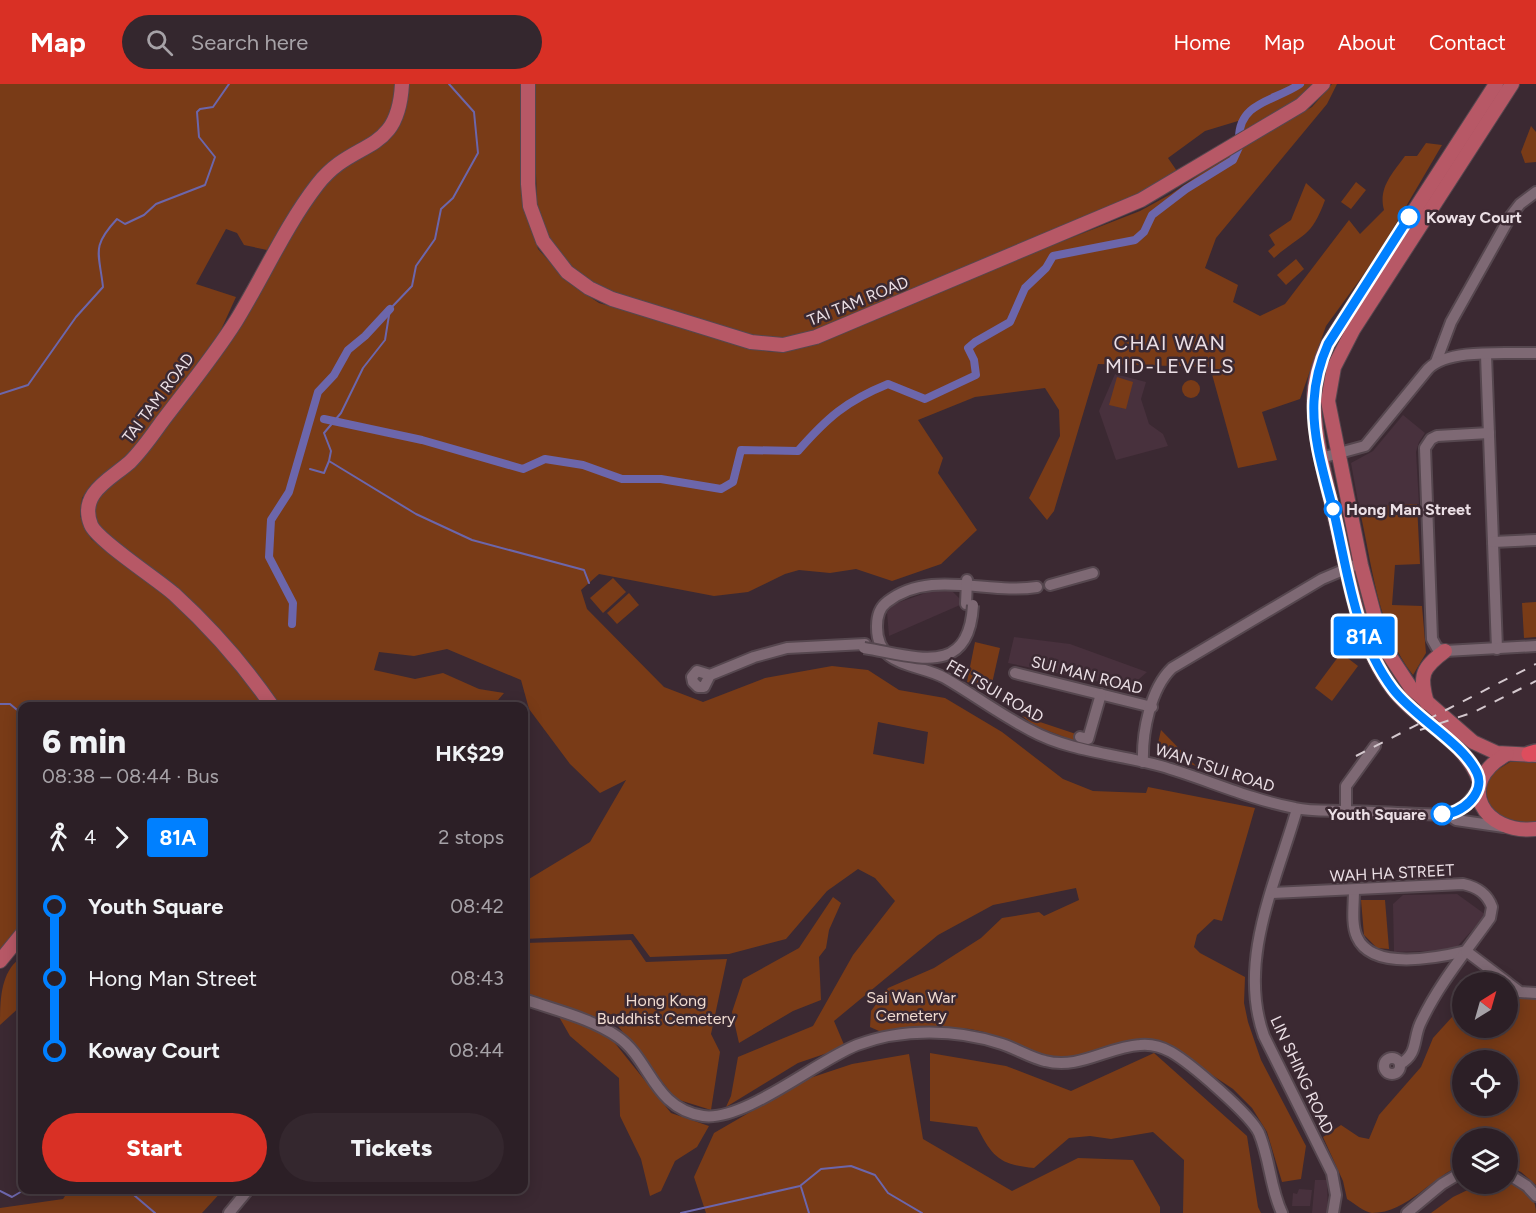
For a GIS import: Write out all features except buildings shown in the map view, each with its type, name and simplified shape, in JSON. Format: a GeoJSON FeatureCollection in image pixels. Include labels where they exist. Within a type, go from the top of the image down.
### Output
{"type":"FeatureCollection","features":[{"type":"Feature","properties":{"kind":"main road","name":"TAI TAM ROAD"},"geometry":{"type":"LineString","coordinates":[[269,702],[239,662],[204,624],[155,578],[96,534],[89,519],[89,503],[99,485],[142,449],[224,338],[318,183],[344,158],[378,140],[391,128],[399,113],[402,84]]}},
{"type":"Feature","properties":{"kind":"main road","name":"TAI TAM ROAD"},"geometry":{"type":"LineString","coordinates":[[528,84],[529,200],[543,241],[562,266],[582,283],[612,298],[751,342],[777,346],[816,337],[1141,200],[1301,105],[1323,84]]}},
{"type":"Feature","properties":{"kind":"main road"},"geometry":{"type":"LineString","coordinates":[[1496,84],[1328,344],[1319,366],[1313,404],[1321,458],[1354,565],[1382,644],[1405,681],[1473,742],[1490,751],[1507,754],[1534,754]]}},
{"type":"Feature","properties":{"kind":"main road"},"geometry":{"type":"LineString","coordinates":[[1512,84],[1341,351],[1329,384],[1328,401],[1365,638],[1386,680],[1412,710],[1464,755],[1479,784],[1487,812],[1507,827],[1536,829]]}},
{"type":"Feature","properties":{"kind":"main road"},"geometry":{"type":"LineString","coordinates":[[1427,703],[1423,684],[1425,669],[1445,651]]}},
{"type":"Feature","properties":{"kind":"main road"},"geometry":{"type":"LineString","coordinates":[[1479,784],[1496,761],[1507,754]]}},
{"type":"Feature","properties":{"kind":"main road"},"geometry":{"type":"LineString","coordinates":[[0,962],[18,939]]}},
{"type":"Feature","properties":{"kind":"street"},"geometry":{"type":"LineString","coordinates":[[1321,458],[1365,446],[1436,362],[1451,322],[1510,217],[1526,199],[1536,192]]}},
{"type":"Feature","properties":{"kind":"street"},"geometry":{"type":"LineString","coordinates":[[1436,362],[1451,357],[1536,353]]}},
{"type":"Feature","properties":{"kind":"street"},"geometry":{"type":"LineString","coordinates":[[1486,355],[1497,649]]}},
{"type":"Feature","properties":{"kind":"street"},"geometry":{"type":"LineString","coordinates":[[1489,433],[1437,436],[1431,439],[1425,448],[1431,632],[1434,644],[1445,651],[1536,646]]}},
{"type":"Feature","properties":{"kind":"street"},"geometry":{"type":"LineString","coordinates":[[1493,542],[1536,540]]}},
{"type":"Feature","properties":{"kind":"street","name":"WAN TSUI ROAD"},"geometry":{"type":"LineString","coordinates":[[1354,565],[1180,662],[1162,679],[1152,707],[1143,748],[1143,762],[1238,794],[1297,809],[1449,815],[1456,820],[1507,827]]}},
{"type":"Feature","properties":{"kind":"street"},"geometry":{"type":"LineString","coordinates":[[1052,583],[1093,573]]}},
{"type":"Feature","properties":{"kind":"street","name":"FEI TSUI ROAD"},"geometry":{"type":"LineString","coordinates":[[1036,585],[936,584],[916,588],[887,601],[877,616],[879,641],[888,656],[903,664],[943,677],[1032,731],[1084,749],[1143,762]]}},
{"type":"Feature","properties":{"kind":"street"},"geometry":{"type":"LineString","coordinates":[[712,674],[754,657],[787,648],[821,644],[865,644],[927,654],[944,652],[962,637],[971,584]]}},
{"type":"Feature","properties":{"kind":"street","name":"SUI MAN ROAD"},"geometry":{"type":"LineString","coordinates":[[1016,673],[1152,707]]}},
{"type":"Feature","properties":{"kind":"street"},"geometry":{"type":"LineString","coordinates":[[1087,739],[1101,694]]}},
{"type":"Feature","properties":{"kind":"street"},"geometry":{"type":"LineString","coordinates":[[1346,811],[1346,786],[1375,746]]}},
{"type":"Feature","properties":{"kind":"street"},"geometry":{"type":"LineString","coordinates":[[1449,815],[1467,804],[1479,784]]}},
{"type":"Feature","properties":{"kind":"street","name":"LIN SHING ROAD"},"geometry":{"type":"LineString","coordinates":[[1297,809],[1254,964],[1256,1012],[1268,1046],[1332,1173],[1336,1195],[1334,1213]]}},
{"type":"Feature","properties":{"kind":"street","name":"WAH HA STREET"},"geometry":{"type":"LineString","coordinates":[[1272,893],[1469,886],[1482,892],[1490,900],[1492,907],[1490,918],[1466,951]]}},
{"type":"Feature","properties":{"kind":"street"},"geometry":{"type":"LineString","coordinates":[[1354,890],[1355,931],[1361,945],[1373,954],[1388,958],[1435,959],[1466,951]]}},
{"type":"Feature","properties":{"kind":"street"},"geometry":{"type":"LineString","coordinates":[[1466,951],[1493,972]]}},
{"type":"Feature","properties":{"kind":"street"},"geometry":{"type":"LineString","coordinates":[[1400,1064],[1411,1055],[1419,1027],[1443,980],[1466,951]]}},
{"type":"Feature","properties":{"kind":"street"},"geometry":{"type":"LineString","coordinates":[[1518,991],[1536,993]]}},
{"type":"Feature","properties":{"kind":"street"},"geometry":{"type":"LineString","coordinates":[[528,1000],[606,1029],[621,1039],[674,1105],[703,1116],[733,1113],[839,1053],[860,1044],[898,1035],[931,1033],[970,1036],[1003,1044],[1044,1061],[1061,1064],[1132,1046],[1160,1047],[1185,1062],[1255,1126],[1282,1213]]}},
{"type":"Feature","properties":{"kind":"street"},"geometry":{"type":"LineString","coordinates":[[1407,1213],[1452,1178]]}},
{"type":"Feature","properties":{"kind":"street"},"geometry":{"type":"LineString","coordinates":[[1518,1180],[1536,1196]]}},
{"type":"Feature","properties":{"kind":"street"},"geometry":{"type":"LineString","coordinates":[[229,1213],[245,1194]]}},
{"type":"Feature","properties":{"kind":"shaded area"},"geometry":{"type":"Polygon","coordinates":[[[1115,374],[1146,382],[1141,399],[1149,424],[1163,434],[1168,446],[1116,460],[1099,411],[1115,374]]]}},
{"type":"Feature","properties":{"kind":"shaded area"},"geometry":{"type":"Polygon","coordinates":[[[1403,415],[1425,433],[1416,452],[1419,504],[1359,507],[1351,463],[1373,451],[1403,415]]]}},
{"type":"Feature","properties":{"kind":"shaded area"},"geometry":{"type":"Polygon","coordinates":[[[937,589],[951,590],[960,599],[960,605],[889,636],[887,612],[894,604],[937,589]]]}},
{"type":"Feature","properties":{"kind":"shaded area"},"geometry":{"type":"Polygon","coordinates":[[[1014,637],[1070,644],[1147,672],[1129,688],[1008,663],[1014,637]]]}},
{"type":"Feature","properties":{"kind":"shaded area"},"geometry":{"type":"Polygon","coordinates":[[[1457,894],[1486,915],[1454,950],[1394,952],[1393,904],[1403,895],[1457,894]]]}},
{"type":"Feature","properties":{"kind":"shaded area"},"geometry":{"type":"Polygon","coordinates":[[[1315,1180],[1327,1180],[1328,1213],[1312,1213],[1315,1180]]]}},
{"type":"Feature","properties":{"kind":"shaded area"},"geometry":{"type":"Polygon","coordinates":[[[1299,1189],[1312,1190],[1310,1206],[1292,1206],[1293,1193],[1297,1194],[1299,1189]]]}},
{"type":"Feature","properties":{"kind":"green space"},"geometry":{"type":"Polygon","coordinates":[[[0,84],[396,84],[392,110],[386,124],[375,135],[336,158],[319,172],[267,250],[244,245],[237,233],[226,229],[196,284],[236,297],[220,332],[136,447],[90,486],[82,498],[80,516],[91,539],[173,601],[234,666],[262,702],[18,702],[18,934],[0,958],[0,84]]]}},
{"type":"Feature","properties":{"kind":"green space","name":"Sai Wan War Cemetery"},"geometry":{"type":"Polygon","coordinates":[[[408,84],[521,84],[526,206],[538,249],[569,283],[599,303],[770,352],[790,351],[826,339],[973,276],[1140,211],[1171,194],[1240,147],[1312,107],[1332,84],[1337,84],[1327,104],[1216,238],[1205,268],[1238,285],[1233,302],[1260,316],[1285,304],[1349,220],[1360,234],[1384,210],[1385,188],[1391,175],[1405,156],[1417,156],[1426,143],[1442,145],[1377,256],[1326,326],[1300,399],[1262,412],[1277,460],[1238,468],[1210,367],[1098,364],[1054,511],[1047,520],[1029,498],[1060,436],[1059,410],[1045,388],[975,397],[918,420],[943,458],[938,473],[977,530],[941,564],[892,581],[856,569],[830,573],[799,570],[785,574],[748,592],[714,596],[599,574],[581,590],[587,609],[664,687],[703,702],[765,678],[832,666],[868,670],[899,690],[945,698],[1002,732],[1063,779],[1093,791],[1146,793],[1148,787],[1255,808],[1222,921],[1214,919],[1197,935],[1194,947],[1200,953],[1245,977],[1244,1003],[1261,1060],[1306,1146],[1301,1179],[1282,1182],[1267,1132],[1252,1108],[1233,1089],[1176,1051],[1143,1041],[1080,1059],[1046,1059],[984,1032],[970,1029],[958,1028],[888,1035],[870,1027],[871,1011],[888,988],[934,968],[981,938],[1002,918],[1039,912],[1044,916],[1079,900],[1076,888],[993,905],[938,935],[834,1021],[845,1047],[798,1063],[726,1107],[731,1096],[738,1057],[813,1026],[853,955],[895,901],[875,878],[858,869],[827,891],[786,939],[729,954],[650,957],[633,934],[528,939],[528,880],[590,842],[626,780],[600,793],[570,764],[529,709],[521,680],[447,649],[414,656],[379,652],[374,670],[415,679],[443,673],[479,689],[504,693],[496,702],[275,702],[181,592],[96,526],[94,503],[99,494],[132,467],[319,190],[350,161],[395,131],[404,114],[408,84]],[[878,722],[873,754],[924,764],[928,732],[878,722]]]}},
{"type":"Feature","properties":{"kind":"green space"},"geometry":{"type":"Polygon","coordinates":[[[533,84],[1317,84],[1312,91],[1239,139],[1238,121],[1205,131],[1168,158],[1181,177],[1135,200],[968,265],[909,296],[788,340],[771,340],[605,292],[577,274],[549,243],[537,204],[533,84]]]}},
{"type":"Feature","properties":{"kind":"green space"},"geometry":{"type":"Polygon","coordinates":[[[1531,126],[1536,132],[1536,162],[1525,163],[1521,152],[1531,126]]]}},
{"type":"Feature","properties":{"kind":"green space"},"geometry":{"type":"Polygon","coordinates":[[[1356,182],[1366,190],[1351,209],[1341,202],[1356,182]]]}},
{"type":"Feature","properties":{"kind":"green space"},"geometry":{"type":"Polygon","coordinates":[[[1306,183],[1325,200],[1320,213],[1305,234],[1274,258],[1268,251],[1275,245],[1269,235],[1291,220],[1306,183]]]}},
{"type":"Feature","properties":{"kind":"green space"},"geometry":{"type":"Polygon","coordinates":[[[1296,259],[1304,269],[1286,285],[1277,275],[1296,259]]]}},
{"type":"Feature","properties":{"kind":"green space"},"geometry":{"type":"Polygon","coordinates":[[[1117,377],[1133,382],[1126,409],[1109,405],[1117,377]]]}},
{"type":"Feature","properties":{"kind":"green space"},"geometry":{"type":"Polygon","coordinates":[[[1191,380],[1197,383],[1200,389],[1197,395],[1191,398],[1185,395],[1182,389],[1185,383],[1191,380]]]}},
{"type":"Feature","properties":{"kind":"green space"},"geometry":{"type":"Polygon","coordinates":[[[1417,504],[1420,564],[1395,565],[1392,605],[1422,606],[1426,653],[1413,675],[1391,637],[1384,616],[1377,594],[1359,507],[1417,504]]]}},
{"type":"Feature","properties":{"kind":"green space"},"geometry":{"type":"Polygon","coordinates":[[[613,578],[626,592],[603,613],[590,598],[613,578]]]}},
{"type":"Feature","properties":{"kind":"green space"},"geometry":{"type":"Polygon","coordinates":[[[629,593],[639,605],[617,624],[607,613],[629,593]]]}},
{"type":"Feature","properties":{"kind":"green space"},"geometry":{"type":"Polygon","coordinates":[[[1536,602],[1536,637],[1524,638],[1522,603],[1536,602]]]}},
{"type":"Feature","properties":{"kind":"green space"},"geometry":{"type":"Polygon","coordinates":[[[975,642],[1000,648],[991,688],[967,682],[975,642]]]}},
{"type":"Feature","properties":{"kind":"green space"},"geometry":{"type":"Polygon","coordinates":[[[1341,653],[1358,666],[1332,701],[1315,688],[1341,653]]]}},
{"type":"Feature","properties":{"kind":"green space"},"geometry":{"type":"Polygon","coordinates":[[[1022,716],[1076,734],[1075,741],[1035,726],[1022,716]]]}},
{"type":"Feature","properties":{"kind":"green space"},"geometry":{"type":"Polygon","coordinates":[[[1161,730],[1196,766],[1156,752],[1161,730]]]}},
{"type":"Feature","properties":{"kind":"green space"},"geometry":{"type":"Polygon","coordinates":[[[1536,761],[1536,823],[1513,820],[1496,812],[1487,798],[1489,775],[1510,762],[1536,761]]]}},
{"type":"Feature","properties":{"kind":"green space"},"geometry":{"type":"Polygon","coordinates":[[[833,897],[841,903],[829,930],[826,948],[819,957],[821,1000],[793,1011],[739,1043],[732,1012],[743,979],[799,948],[833,897]]]}},
{"type":"Feature","properties":{"kind":"green space"},"geometry":{"type":"Polygon","coordinates":[[[1361,900],[1385,900],[1389,949],[1377,948],[1364,935],[1361,900]]]}},
{"type":"Feature","properties":{"kind":"green space","name":"Hong Kong Buddhist Cemetery"},"geometry":{"type":"Polygon","coordinates":[[[631,940],[646,962],[727,959],[711,1034],[720,1052],[711,1110],[676,1099],[618,1026],[528,996],[528,943],[631,940]]]}},
{"type":"Feature","properties":{"kind":"green space"},"geometry":{"type":"Polygon","coordinates":[[[18,960],[18,1009],[0,1025],[2,989],[13,965],[18,960]]]}},
{"type":"Feature","properties":{"kind":"green space"},"geometry":{"type":"Polygon","coordinates":[[[1518,997],[1536,999],[1536,1185],[1518,1171],[1518,1128],[1452,1128],[1452,1170],[1397,1207],[1385,1211],[1369,1212],[1347,1199],[1343,1181],[1323,1137],[1341,1125],[1359,1137],[1369,1139],[1379,1115],[1421,1067],[1433,1038],[1452,1017],[1452,1038],[1518,1038],[1518,997]]]}},
{"type":"Feature","properties":{"kind":"green space","name":"Hong Kong Buddhist Cemetery"},"geometry":{"type":"Polygon","coordinates":[[[558,1015],[610,1037],[671,1113],[709,1126],[697,1147],[675,1161],[661,1191],[650,1196],[641,1159],[620,1116],[619,1078],[570,1036],[558,1015]]]}},
{"type":"Feature","properties":{"kind":"green space"},"geometry":{"type":"Polygon","coordinates":[[[930,1053],[1006,1066],[1071,1091],[1154,1053],[1247,1136],[1258,1207],[1261,1213],[1183,1213],[1184,1160],[1153,1132],[1111,1139],[1090,1136],[1069,1138],[1034,1168],[1022,1167],[1005,1161],[992,1152],[977,1127],[930,1121],[930,1053]]]}},
{"type":"Feature","properties":{"kind":"green space"},"geometry":{"type":"Polygon","coordinates":[[[909,1054],[923,1139],[1012,1191],[1078,1158],[1133,1160],[1160,1207],[1160,1213],[706,1213],[694,1177],[714,1133],[807,1079],[852,1064],[909,1054]]]}},
{"type":"Feature","properties":{"kind":"green space"},"geometry":{"type":"Polygon","coordinates":[[[1518,1186],[1534,1201],[1536,1213],[1431,1213],[1459,1194],[1518,1194],[1518,1186]]]}},
{"type":"Feature","properties":{"kind":"green space"},"geometry":{"type":"Polygon","coordinates":[[[66,1194],[219,1194],[202,1213],[0,1213],[0,1208],[63,1199],[66,1194]]]}},
{"type":"Feature","properties":{"kind":"waterway"},"geometry":{"type":"LineString","coordinates":[[0,394],[28,385],[76,317],[103,287],[99,257],[100,244],[117,219],[125,224],[144,215],[156,204],[205,185],[215,157],[199,137],[197,112],[200,109],[213,107],[229,84]]}},
{"type":"Feature","properties":{"kind":"waterway"},"geometry":{"type":"LineString","coordinates":[[329,461],[331,451],[324,433],[341,413],[363,368],[385,340],[390,309],[412,286],[416,266],[435,239],[441,209],[453,198],[478,153],[474,112],[449,84]]}},
{"type":"Feature","properties":{"kind":"waterway"},"geometry":{"type":"LineString","coordinates":[[1239,138],[1245,117],[1252,110],[1300,84]]}},
{"type":"Feature","properties":{"kind":"waterway"},"geometry":{"type":"LineString","coordinates":[[324,419],[422,440],[523,469],[545,459],[583,465],[622,479],[661,479],[721,489],[733,482],[741,450],[798,451],[838,412],[873,390],[888,384],[925,399],[976,375],[974,360],[968,348],[1010,322],[1025,288],[1046,268],[1053,256],[1135,240],[1144,232],[1152,215],[1186,189],[1233,160],[1239,147]]}},
{"type":"Feature","properties":{"kind":"waterway"},"geometry":{"type":"LineString","coordinates":[[292,624],[293,603],[269,557],[271,520],[289,492],[318,392],[334,375],[348,350],[365,336],[390,309]]}},
{"type":"Feature","properties":{"kind":"waterway"},"geometry":{"type":"LineString","coordinates":[[310,469],[324,473],[329,461],[416,514],[472,540],[584,570],[589,583]]}},
{"type":"Feature","properties":{"kind":"waterway"},"geometry":{"type":"LineString","coordinates":[[0,704],[10,704],[18,711]]}},
{"type":"Feature","properties":{"kind":"waterway"},"geometry":{"type":"LineString","coordinates":[[681,1213],[800,1186],[821,1169],[851,1166],[875,1175],[888,1193],[922,1213]]}},
{"type":"Feature","properties":{"kind":"waterway"},"geometry":{"type":"LineString","coordinates":[[801,1187],[809,1213]]}},
{"type":"Feature","properties":{"kind":"waterway"},"geometry":{"type":"LineString","coordinates":[[0,1191],[12,1197],[18,1194]]}},
{"type":"Feature","properties":{"kind":"waterway"},"geometry":{"type":"LineString","coordinates":[[133,1194],[155,1213]]}},
{"type":"Feature","properties":{"kind":"railway"},"geometry":{"type":"LineString","coordinates":[[1356,756],[1536,664]]}},
{"type":"Feature","properties":{"kind":"railway"},"geometry":{"type":"LineString","coordinates":[[1420,730],[1474,712],[1536,681]]}},
{"type":"Feature","properties":{"kind":"bus line","name":"81A"},"geometry":{"type":"LineString","coordinates":[[1409,217],[1328,344],[1319,366],[1313,404],[1321,458],[1365,638],[1380,669],[1394,690],[1412,710],[1464,755],[1476,771],[1479,780],[1478,789],[1467,804],[1449,815],[1442,814]]}},
{"type":"Feature","properties":{"kind":"place","name":"Koway Court"},"geometry":{"type":"Point","coordinates":[1409,217]}},
{"type":"Feature","properties":{"kind":"place","name":"Hong Man Street"},"geometry":{"type":"Point","coordinates":[1333,509]}},
{"type":"Feature","properties":{"kind":"place","name":"Youth Square"},"geometry":{"type":"Point","coordinates":[1442,814]}},
{"type":"Feature","properties":{"kind":"district","name":"CHAI WAN MID-LEVELS"},"geometry":{"type":"Point","coordinates":[1170,354]}}]}
